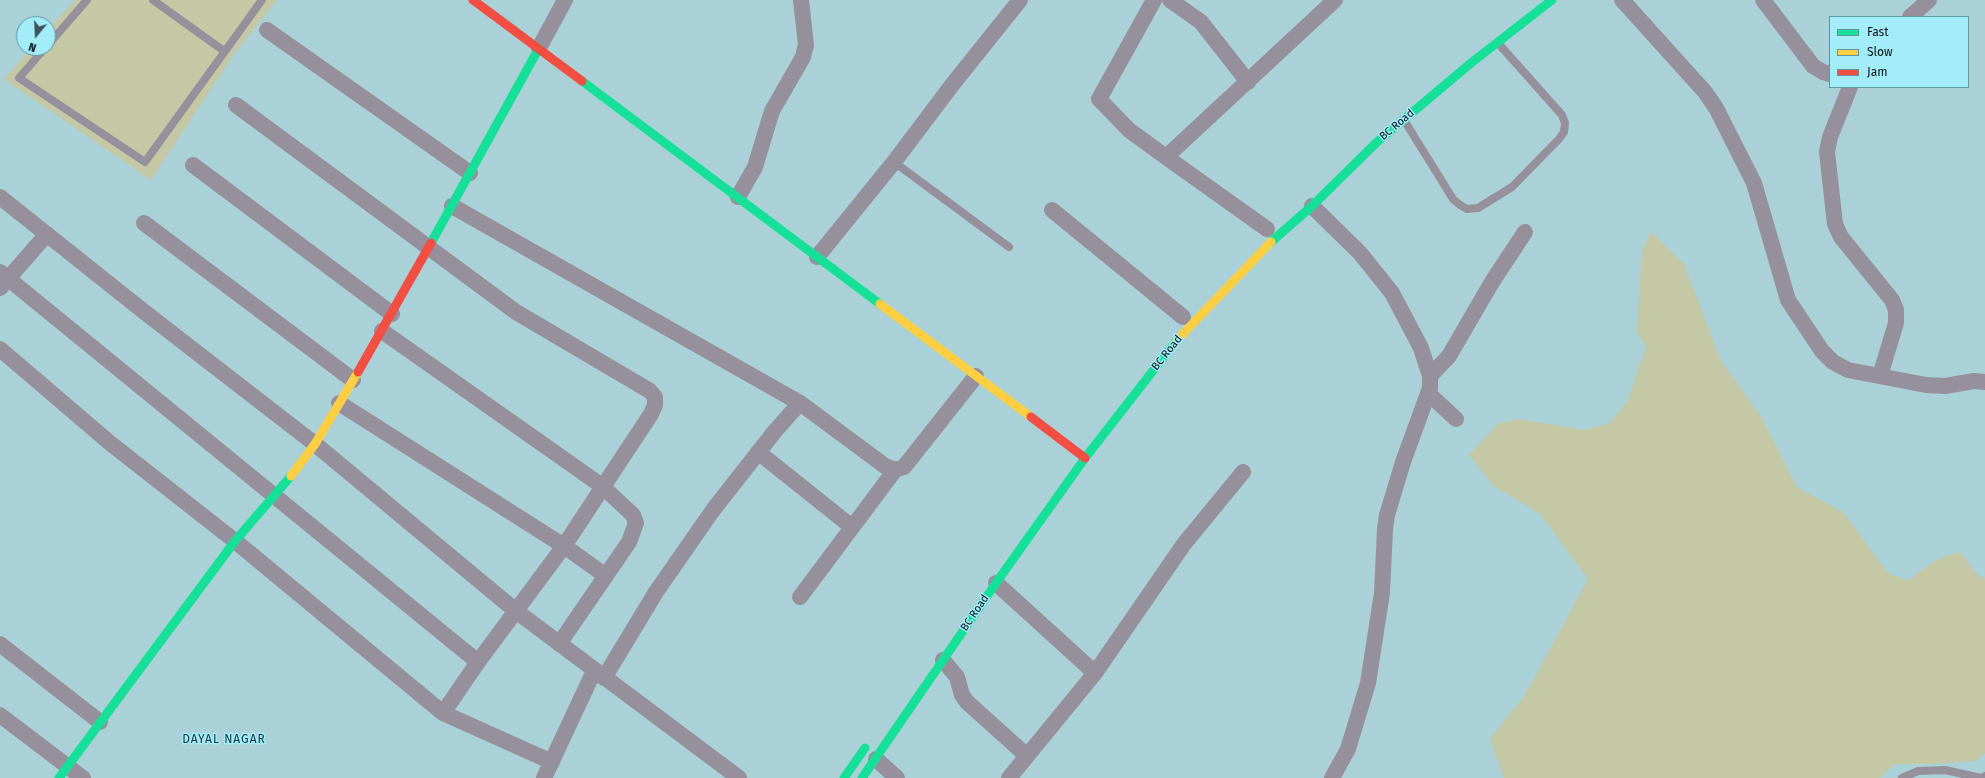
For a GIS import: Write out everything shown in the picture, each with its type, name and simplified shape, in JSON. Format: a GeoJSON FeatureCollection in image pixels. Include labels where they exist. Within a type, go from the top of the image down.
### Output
{"type":"FeatureCollection","features":[{"type":"Feature","properties":{"kind":"street"},"geometry":{"type":"LineString","coordinates":[[473,0],[1085,458]]}},
{"type":"Feature","properties":{"kind":"street"},"geometry":{"type":"LineString","coordinates":[[64,772],[235,541],[274,497],[315,444],[392,314],[565,0]]}},
{"type":"Feature","properties":{"kind":"street"},"geometry":{"type":"LineString","coordinates":[[738,197],[755,167],[772,111],[803,57],[806,45],[801,0]]}},
{"type":"Feature","properties":{"kind":"street"},"geometry":{"type":"LineString","coordinates":[[817,257],[894,162],[952,85],[1020,0]]}},
{"type":"Feature","properties":{"kind":"street"},"geometry":{"type":"LineString","coordinates":[[1154,0],[1099,99],[1128,130],[1166,156],[1268,232]]}},
{"type":"Feature","properties":{"kind":"street"},"geometry":{"type":"LineString","coordinates":[[1170,0],[1201,22],[1248,82]]}},
{"type":"Feature","properties":{"kind":"street"},"geometry":{"type":"LineString","coordinates":[[1166,156],[1248,82],[1335,0]]}},
{"type":"Feature","properties":{"kind":"street","name":"BC Road"},"geometry":{"type":"LineString","coordinates":[[862,778],[996,583],[1085,458],[1176,341],[1268,232],[1312,206],[1376,143],[1497,43],[1552,0]]}},
{"type":"Feature","properties":{"kind":"street"},"geometry":{"type":"LineString","coordinates":[[1622,0],[1705,92],[1716,108],[1754,183],[1788,300],[1822,351],[1833,362],[1848,370],[1926,386],[1945,386],[1974,381],[1985,382]]}},
{"type":"Feature","properties":{"kind":"street"},"geometry":{"type":"LineString","coordinates":[[1763,0],[1813,66],[1829,74]]}},
{"type":"Feature","properties":{"kind":"street"},"geometry":{"type":"LineString","coordinates":[[1911,16],[1929,0]]}},
{"type":"Feature","properties":{"kind":"street"},"geometry":{"type":"LineString","coordinates":[[268,30],[470,173]]}},
{"type":"Feature","properties":{"kind":"street"},"geometry":{"type":"LineString","coordinates":[[1460,60],[1472,50]]}},
{"type":"Feature","properties":{"kind":"street"},"geometry":{"type":"LineString","coordinates":[[1850,88],[1830,137],[1827,152],[1836,224],[1841,237],[1892,300],[1896,310],[1896,323],[1880,376]]}},
{"type":"Feature","properties":{"kind":"street"},"geometry":{"type":"LineString","coordinates":[[236,105],[430,246],[516,312],[650,391],[655,397],[655,405],[651,414],[602,486],[564,546],[478,662],[443,713]]}},
{"type":"Feature","properties":{"kind":"street"},"geometry":{"type":"LineString","coordinates":[[193,166],[392,314]]}},
{"type":"Feature","properties":{"kind":"street"},"geometry":{"type":"LineString","coordinates":[[0,197],[146,314],[315,444],[516,611],[599,675],[739,778]]}},
{"type":"Feature","properties":{"kind":"street"},"geometry":{"type":"LineString","coordinates":[[452,206],[800,403],[885,466],[895,470]]}},
{"type":"Feature","properties":{"kind":"street"},"geometry":{"type":"LineString","coordinates":[[1312,206],[1360,253],[1392,293],[1421,348],[1430,376],[1428,393],[1403,462],[1387,515],[1382,594],[1368,683],[1348,749],[1332,778]]}},
{"type":"Feature","properties":{"kind":"street"},"geometry":{"type":"LineString","coordinates":[[1052,210],[1183,317]]}},
{"type":"Feature","properties":{"kind":"street"},"geometry":{"type":"LineString","coordinates":[[144,223],[353,380]]}},
{"type":"Feature","properties":{"kind":"street"},"geometry":{"type":"LineString","coordinates":[[1430,376],[1448,356],[1492,282],[1526,232]]}},
{"type":"Feature","properties":{"kind":"street"},"geometry":{"type":"LineString","coordinates":[[47,234],[3,280],[478,662]]}},
{"type":"Feature","properties":{"kind":"street"},"geometry":{"type":"LineString","coordinates":[[382,331],[602,486],[633,515],[636,523],[629,542],[559,644]]}},
{"type":"Feature","properties":{"kind":"street"},"geometry":{"type":"LineString","coordinates":[[0,349],[110,443],[235,541],[443,713],[552,762]]}},
{"type":"Feature","properties":{"kind":"street"},"geometry":{"type":"LineString","coordinates":[[800,597],[895,470],[904,467],[976,376]]}},
{"type":"Feature","properties":{"kind":"street"},"geometry":{"type":"LineString","coordinates":[[1428,393],[1456,418]]}},
{"type":"Feature","properties":{"kind":"street"},"geometry":{"type":"LineString","coordinates":[[339,403],[564,546],[606,576]]}},
{"type":"Feature","properties":{"kind":"street"},"geometry":{"type":"LineString","coordinates":[[544,778],[599,675],[713,510],[758,452],[800,403]]}},
{"type":"Feature","properties":{"kind":"street"},"geometry":{"type":"LineString","coordinates":[[758,452],[852,527]]}},
{"type":"Feature","properties":{"kind":"street"},"geometry":{"type":"LineString","coordinates":[[1009,778],[1095,673],[1184,544],[1243,472]]}},
{"type":"Feature","properties":{"kind":"street"},"geometry":{"type":"LineString","coordinates":[[996,583],[1095,673]]}},
{"type":"Feature","properties":{"kind":"street"},"geometry":{"type":"LineString","coordinates":[[0,644],[100,722]]}},
{"type":"Feature","properties":{"kind":"street"},"geometry":{"type":"LineString","coordinates":[[943,660],[954,670],[958,677],[962,695],[967,702],[1027,756]]}},
{"type":"Feature","properties":{"kind":"street"},"geometry":{"type":"LineString","coordinates":[[0,715],[64,772],[83,778]]}},
{"type":"Feature","properties":{"kind":"street"},"geometry":{"type":"LineString","coordinates":[[844,778],[872,739]]}},
{"type":"Feature","properties":{"kind":"street"},"geometry":{"type":"LineString","coordinates":[[876,759],[897,778]]}},
{"type":"Feature","properties":{"kind":"lane"},"geometry":{"type":"LineString","coordinates":[[56,36],[87,0]]}},
{"type":"Feature","properties":{"kind":"lane"},"geometry":{"type":"LineString","coordinates":[[153,0],[224,51]]}},
{"type":"Feature","properties":{"kind":"lane"},"geometry":{"type":"LineString","coordinates":[[38,56],[19,78],[145,162],[262,0]]}},
{"type":"Feature","properties":{"kind":"lane"},"geometry":{"type":"LineString","coordinates":[[1404,120],[1453,199],[1460,205],[1467,209],[1478,208],[1512,186],[1559,139],[1564,132],[1564,123],[1562,115],[1491,35]]}},
{"type":"Feature","properties":{"kind":"lane"},"geometry":{"type":"LineString","coordinates":[[894,162],[1008,246]]}},
{"type":"Feature","properties":{"kind":"lane"},"geometry":{"type":"LineString","coordinates":[[1902,778],[1918,771],[1946,770],[1981,778],[1985,776]]}},
{"type":"Feature","properties":{"kind":"green space"},"geometry":{"type":"Polygon","coordinates":[[[75,0],[277,0],[235,53],[151,180],[4,79],[25,56],[56,56],[56,21],[75,0]]]}},
{"type":"Feature","properties":{"kind":"green space"},"geometry":{"type":"Polygon","coordinates":[[[1651,232],[1684,264],[1720,359],[1762,418],[1797,487],[1844,513],[1888,573],[1909,581],[1920,571],[1940,558],[1960,552],[1977,574],[1985,579],[1985,753],[1976,761],[1931,764],[1895,764],[1880,778],[1504,778],[1490,739],[1525,695],[1588,579],[1540,514],[1494,486],[1469,455],[1498,424],[1517,419],[1585,430],[1610,423],[1628,400],[1646,347],[1637,332],[1642,251],[1651,232]]]}},
{"type":"Feature","properties":{"kind":"traffic: fast"},"geometry":{"type":"LineString","coordinates":[[1271,242],[1312,206],[1376,143],[1471,63],[1552,0]]}},
{"type":"Feature","properties":{"kind":"traffic: fast"},"geometry":{"type":"LineString","coordinates":[[431,243],[539,48]]}},
{"type":"Feature","properties":{"kind":"traffic: fast"},"geometry":{"type":"LineString","coordinates":[[582,81],[880,304]]}},
{"type":"Feature","properties":{"kind":"traffic: fast"},"geometry":{"type":"LineString","coordinates":[[862,778],[996,583],[1085,458],[1177,340]]}},
{"type":"Feature","properties":{"kind":"traffic: fast"},"geometry":{"type":"LineString","coordinates":[[59,778],[235,541],[291,476]]}},
{"type":"Feature","properties":{"kind":"traffic: fast"},"geometry":{"type":"LineString","coordinates":[[844,778],[865,748]]}},
{"type":"Feature","properties":{"kind":"traffic: slow"},"geometry":{"type":"LineString","coordinates":[[1177,340],[1271,242]]}},
{"type":"Feature","properties":{"kind":"traffic: slow"},"geometry":{"type":"LineString","coordinates":[[880,304],[1031,417]]}},
{"type":"Feature","properties":{"kind":"traffic: slow"},"geometry":{"type":"LineString","coordinates":[[291,476],[315,444],[358,372]]}},
{"type":"Feature","properties":{"kind":"traffic: jam"},"geometry":{"type":"LineString","coordinates":[[473,0],[582,81]]}},
{"type":"Feature","properties":{"kind":"traffic: jam"},"geometry":{"type":"LineString","coordinates":[[358,372],[431,243]]}},
{"type":"Feature","properties":{"kind":"traffic: jam"},"geometry":{"type":"LineString","coordinates":[[1031,417],[1085,458]]}},
{"type":"Feature","properties":{"kind":"district","name":"DAYAL NAGAR"},"geometry":{"type":"Point","coordinates":[224,740]}}]}
